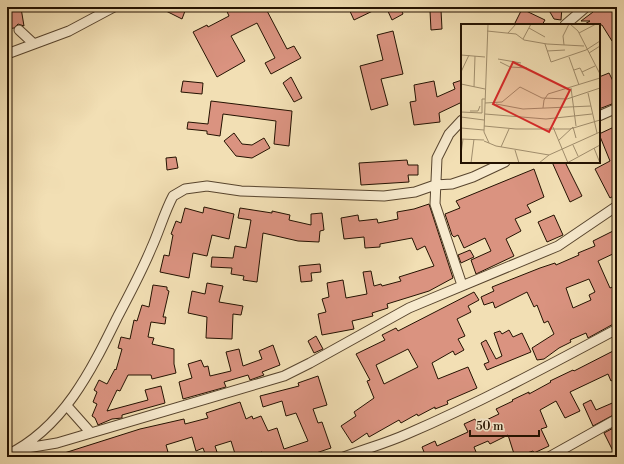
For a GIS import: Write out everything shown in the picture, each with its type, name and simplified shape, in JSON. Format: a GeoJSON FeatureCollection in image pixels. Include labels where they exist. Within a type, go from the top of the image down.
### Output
{"type":"FeatureCollection","features":[{"type":"Feature","properties":{"kind":"street"},"geometry":{"type":"LineString","coordinates":[[7,54],[69,31],[114,7]]}},
{"type":"Feature","properties":{"kind":"street"},"geometry":{"type":"LineString","coordinates":[[566,24],[586,7]]}},
{"type":"Feature","properties":{"kind":"street"},"geometry":{"type":"LineString","coordinates":[[20,30],[34,44]]}},
{"type":"Feature","properties":{"kind":"street"},"geometry":{"type":"LineString","coordinates":[[600,116],[617,108]]}},
{"type":"Feature","properties":{"kind":"street"},"geometry":{"type":"LineString","coordinates":[[461,121],[449,134],[437,158],[435,185],[436,210],[462,285]]}},
{"type":"Feature","properties":{"kind":"street"},"geometry":{"type":"LineString","coordinates":[[7,455],[19,449],[49,426],[68,406],[93,366],[152,249],[163,215],[173,196],[185,189],[207,186],[241,191],[384,196],[415,192],[435,185],[452,184],[473,177],[502,163]]}},
{"type":"Feature","properties":{"kind":"street"},"geometry":{"type":"LineString","coordinates":[[19,449],[57,444],[284,376],[409,308],[462,285],[515,266],[558,246],[617,206]]}},
{"type":"Feature","properties":{"kind":"street"},"geometry":{"type":"LineString","coordinates":[[344,457],[406,434],[468,406],[617,330]]}},
{"type":"Feature","properties":{"kind":"street"},"geometry":{"type":"LineString","coordinates":[[68,406],[91,433]]}},
{"type":"Feature","properties":{"kind":"street"},"geometry":{"type":"LineString","coordinates":[[549,457],[617,419]]}},
{"type":"Feature","properties":{"kind":"building"},"geometry":{"type":"Polygon","coordinates":[[[158,7],[176,7],[185,11],[182,19],[158,7]]]}},
{"type":"Feature","properties":{"kind":"building"},"geometry":{"type":"Polygon","coordinates":[[[225,7],[265,7],[287,49],[294,46],[301,58],[271,74],[265,63],[275,58],[257,23],[231,36],[245,61],[217,77],[193,32],[207,25],[208,27],[229,16],[225,7]]]}},
{"type":"Feature","properties":{"kind":"building"},"geometry":{"type":"Polygon","coordinates":[[[348,7],[381,7],[354,20],[348,7]]]}},
{"type":"Feature","properties":{"kind":"building"},"geometry":{"type":"Polygon","coordinates":[[[386,7],[400,7],[403,14],[392,20],[386,7]]]}},
{"type":"Feature","properties":{"kind":"building"},"geometry":{"type":"Polygon","coordinates":[[[547,7],[562,7],[561,20],[554,19],[547,7]]]}},
{"type":"Feature","properties":{"kind":"building"},"geometry":{"type":"Polygon","coordinates":[[[592,7],[614,7],[617,12],[617,38],[612,41],[600,24],[585,24],[590,21],[581,21],[593,12],[592,7]]]}},
{"type":"Feature","properties":{"kind":"building"},"geometry":{"type":"Polygon","coordinates":[[[21,8],[24,26],[18,24],[14,28],[7,29],[7,10],[21,8]]]}},
{"type":"Feature","properties":{"kind":"building"},"geometry":{"type":"Polygon","coordinates":[[[522,9],[545,20],[543,24],[514,24],[522,9]]]}},
{"type":"Feature","properties":{"kind":"building"},"geometry":{"type":"Polygon","coordinates":[[[441,10],[442,29],[431,30],[430,11],[441,10]]]}},
{"type":"Feature","properties":{"kind":"building"},"geometry":{"type":"Polygon","coordinates":[[[393,31],[403,74],[381,79],[388,105],[371,110],[360,66],[383,60],[377,35],[393,31]]]}},
{"type":"Feature","properties":{"kind":"building"},"geometry":{"type":"Polygon","coordinates":[[[609,73],[613,81],[617,79],[617,102],[600,109],[600,77],[609,73]]]}},
{"type":"Feature","properties":{"kind":"building"},"geometry":{"type":"Polygon","coordinates":[[[291,77],[302,98],[294,102],[283,83],[291,77]]]}},
{"type":"Feature","properties":{"kind":"building"},"geometry":{"type":"Polygon","coordinates":[[[461,80],[461,104],[460,103],[439,113],[440,122],[414,125],[410,102],[416,101],[414,85],[434,81],[437,97],[455,89],[453,83],[461,80]]]}},
{"type":"Feature","properties":{"kind":"building"},"geometry":{"type":"Polygon","coordinates":[[[183,81],[203,83],[202,94],[181,92],[183,81]]]}},
{"type":"Feature","properties":{"kind":"building"},"geometry":{"type":"Polygon","coordinates":[[[211,101],[292,111],[289,146],[274,144],[276,121],[223,114],[220,136],[207,134],[207,131],[187,129],[188,122],[208,124],[211,101]]]}},
{"type":"Feature","properties":{"kind":"building"},"geometry":{"type":"Polygon","coordinates":[[[614,127],[617,134],[617,194],[610,198],[595,169],[610,161],[600,134],[614,127]]]}},
{"type":"Feature","properties":{"kind":"building"},"geometry":{"type":"Polygon","coordinates":[[[234,133],[242,144],[252,145],[264,138],[270,148],[252,158],[236,156],[224,141],[234,133]]]}},
{"type":"Feature","properties":{"kind":"building"},"geometry":{"type":"Polygon","coordinates":[[[176,157],[178,168],[167,170],[166,158],[176,157]]]}},
{"type":"Feature","properties":{"kind":"building"},"geometry":{"type":"Polygon","coordinates":[[[407,160],[408,165],[418,165],[418,175],[408,175],[409,182],[361,185],[359,163],[407,160]]]}},
{"type":"Feature","properties":{"kind":"building"},"geometry":{"type":"Polygon","coordinates":[[[552,163],[566,163],[582,196],[570,202],[552,163]]]}},
{"type":"Feature","properties":{"kind":"building"},"geometry":{"type":"Polygon","coordinates":[[[534,169],[544,197],[527,205],[531,212],[515,219],[521,231],[506,239],[514,256],[476,274],[471,260],[491,251],[485,238],[464,248],[458,235],[454,237],[452,235],[445,214],[460,208],[456,201],[534,169]]]}},
{"type":"Feature","properties":{"kind":"building"},"geometry":{"type":"Polygon","coordinates":[[[429,204],[453,278],[429,291],[387,304],[388,308],[372,313],[373,316],[352,321],[354,329],[322,335],[318,314],[326,312],[322,299],[329,297],[327,283],[343,280],[346,298],[367,294],[363,272],[371,271],[374,286],[381,284],[382,286],[401,281],[399,277],[434,266],[425,246],[417,250],[412,238],[380,244],[380,247],[365,248],[364,237],[344,239],[341,218],[358,215],[359,221],[377,219],[378,223],[398,219],[397,212],[414,209],[429,204]]]}},
{"type":"Feature","properties":{"kind":"building"},"geometry":{"type":"Polygon","coordinates":[[[204,207],[234,214],[229,239],[212,235],[207,256],[193,253],[189,278],[160,272],[164,255],[169,256],[173,235],[171,234],[176,221],[181,223],[185,208],[203,213],[204,207]]]}},
{"type":"Feature","properties":{"kind":"building"},"geometry":{"type":"Polygon","coordinates":[[[240,208],[272,213],[272,211],[290,215],[289,220],[311,225],[311,214],[322,213],[324,230],[320,231],[319,242],[298,241],[263,233],[257,282],[243,280],[244,276],[231,274],[232,268],[211,267],[212,257],[233,258],[235,246],[246,248],[251,220],[238,218],[240,208]]]}},
{"type":"Feature","properties":{"kind":"building"},"geometry":{"type":"Polygon","coordinates":[[[554,215],[563,235],[547,242],[538,222],[554,215]]]}},
{"type":"Feature","properties":{"kind":"building"},"geometry":{"type":"Polygon","coordinates":[[[617,229],[617,252],[598,261],[610,288],[617,285],[617,322],[588,338],[586,333],[570,340],[571,342],[559,348],[544,359],[537,360],[532,348],[554,334],[548,321],[544,323],[537,305],[534,307],[527,292],[495,308],[493,302],[484,305],[481,297],[494,291],[492,287],[540,268],[555,263],[556,265],[579,255],[578,253],[595,246],[593,241],[617,229]],[[589,279],[566,288],[573,308],[591,300],[589,295],[595,292],[589,279]]]}},
{"type":"Feature","properties":{"kind":"building"},"geometry":{"type":"Polygon","coordinates":[[[470,250],[474,257],[461,263],[458,255],[470,250]]]}},
{"type":"Feature","properties":{"kind":"building"},"geometry":{"type":"Polygon","coordinates":[[[320,264],[321,272],[311,273],[312,281],[301,282],[299,266],[320,264]]]}},
{"type":"Feature","properties":{"kind":"building"},"geometry":{"type":"Polygon","coordinates":[[[207,283],[223,286],[219,302],[243,306],[241,315],[233,314],[232,339],[206,338],[207,317],[188,313],[192,291],[205,294],[207,283]]]}},
{"type":"Feature","properties":{"kind":"building"},"geometry":{"type":"Polygon","coordinates":[[[153,285],[167,287],[167,290],[169,291],[163,317],[166,317],[165,324],[151,322],[148,337],[154,338],[152,344],[174,349],[174,364],[176,373],[152,379],[151,375],[128,375],[120,391],[117,390],[107,411],[148,400],[145,390],[161,386],[165,403],[122,415],[122,418],[112,419],[98,425],[95,418],[92,416],[97,404],[93,402],[97,392],[94,390],[99,380],[107,384],[115,369],[116,370],[122,349],[118,348],[121,337],[130,339],[134,320],[137,321],[142,305],[149,307],[153,285]]]}},
{"type":"Feature","properties":{"kind":"building"},"geometry":{"type":"Polygon","coordinates":[[[474,292],[479,300],[468,306],[471,312],[457,319],[465,336],[458,339],[464,350],[455,355],[453,351],[432,363],[438,379],[468,367],[477,388],[447,401],[448,404],[435,409],[435,407],[418,416],[417,414],[401,423],[399,420],[369,437],[367,433],[352,443],[341,426],[356,416],[354,412],[374,398],[367,381],[370,380],[356,354],[385,340],[382,335],[396,328],[398,331],[474,292]],[[408,349],[376,365],[384,384],[418,367],[408,349]]]}},
{"type":"Feature","properties":{"kind":"building"},"geometry":{"type":"Polygon","coordinates":[[[509,330],[513,337],[522,333],[531,352],[487,370],[484,364],[489,362],[481,343],[486,340],[496,359],[502,356],[494,333],[500,331],[502,334],[509,330]]]}},
{"type":"Feature","properties":{"kind":"building"},"geometry":{"type":"Polygon","coordinates":[[[316,336],[323,349],[314,353],[308,341],[316,336]]]}},
{"type":"Feature","properties":{"kind":"building"},"geometry":{"type":"Polygon","coordinates":[[[273,345],[280,365],[262,372],[264,375],[250,380],[248,375],[224,382],[226,387],[183,399],[179,382],[192,378],[188,364],[201,360],[204,367],[208,366],[210,376],[231,371],[226,352],[239,349],[243,366],[262,359],[259,351],[273,345]]]}},
{"type":"Feature","properties":{"kind":"building"},"geometry":{"type":"Polygon","coordinates":[[[617,349],[617,378],[611,381],[608,374],[570,392],[580,411],[565,418],[556,401],[540,410],[547,427],[541,429],[549,446],[534,453],[533,451],[515,457],[508,435],[490,444],[488,441],[474,447],[478,457],[426,457],[422,447],[435,441],[437,446],[468,432],[464,424],[475,419],[478,424],[499,414],[496,409],[513,401],[512,400],[529,392],[529,394],[551,382],[550,381],[573,370],[574,371],[617,349]]]}},
{"type":"Feature","properties":{"kind":"building"},"geometry":{"type":"Polygon","coordinates":[[[318,376],[327,405],[313,409],[318,423],[322,422],[331,448],[307,457],[263,457],[262,452],[246,457],[236,457],[231,441],[215,446],[217,452],[206,456],[203,448],[196,451],[192,437],[166,445],[168,452],[154,457],[58,457],[58,455],[140,429],[184,419],[185,424],[208,418],[206,413],[240,402],[246,419],[252,416],[253,419],[261,416],[268,431],[277,428],[284,449],[308,441],[296,413],[286,416],[282,401],[263,407],[260,396],[299,386],[298,383],[318,376]]]}},
{"type":"Feature","properties":{"kind":"building"},"geometry":{"type":"Polygon","coordinates":[[[591,400],[596,410],[617,401],[617,413],[593,426],[583,404],[591,400]]]}},
{"type":"Feature","properties":{"kind":"building"},"geometry":{"type":"Polygon","coordinates":[[[617,426],[617,457],[616,457],[604,433],[617,426]]]}}]}
